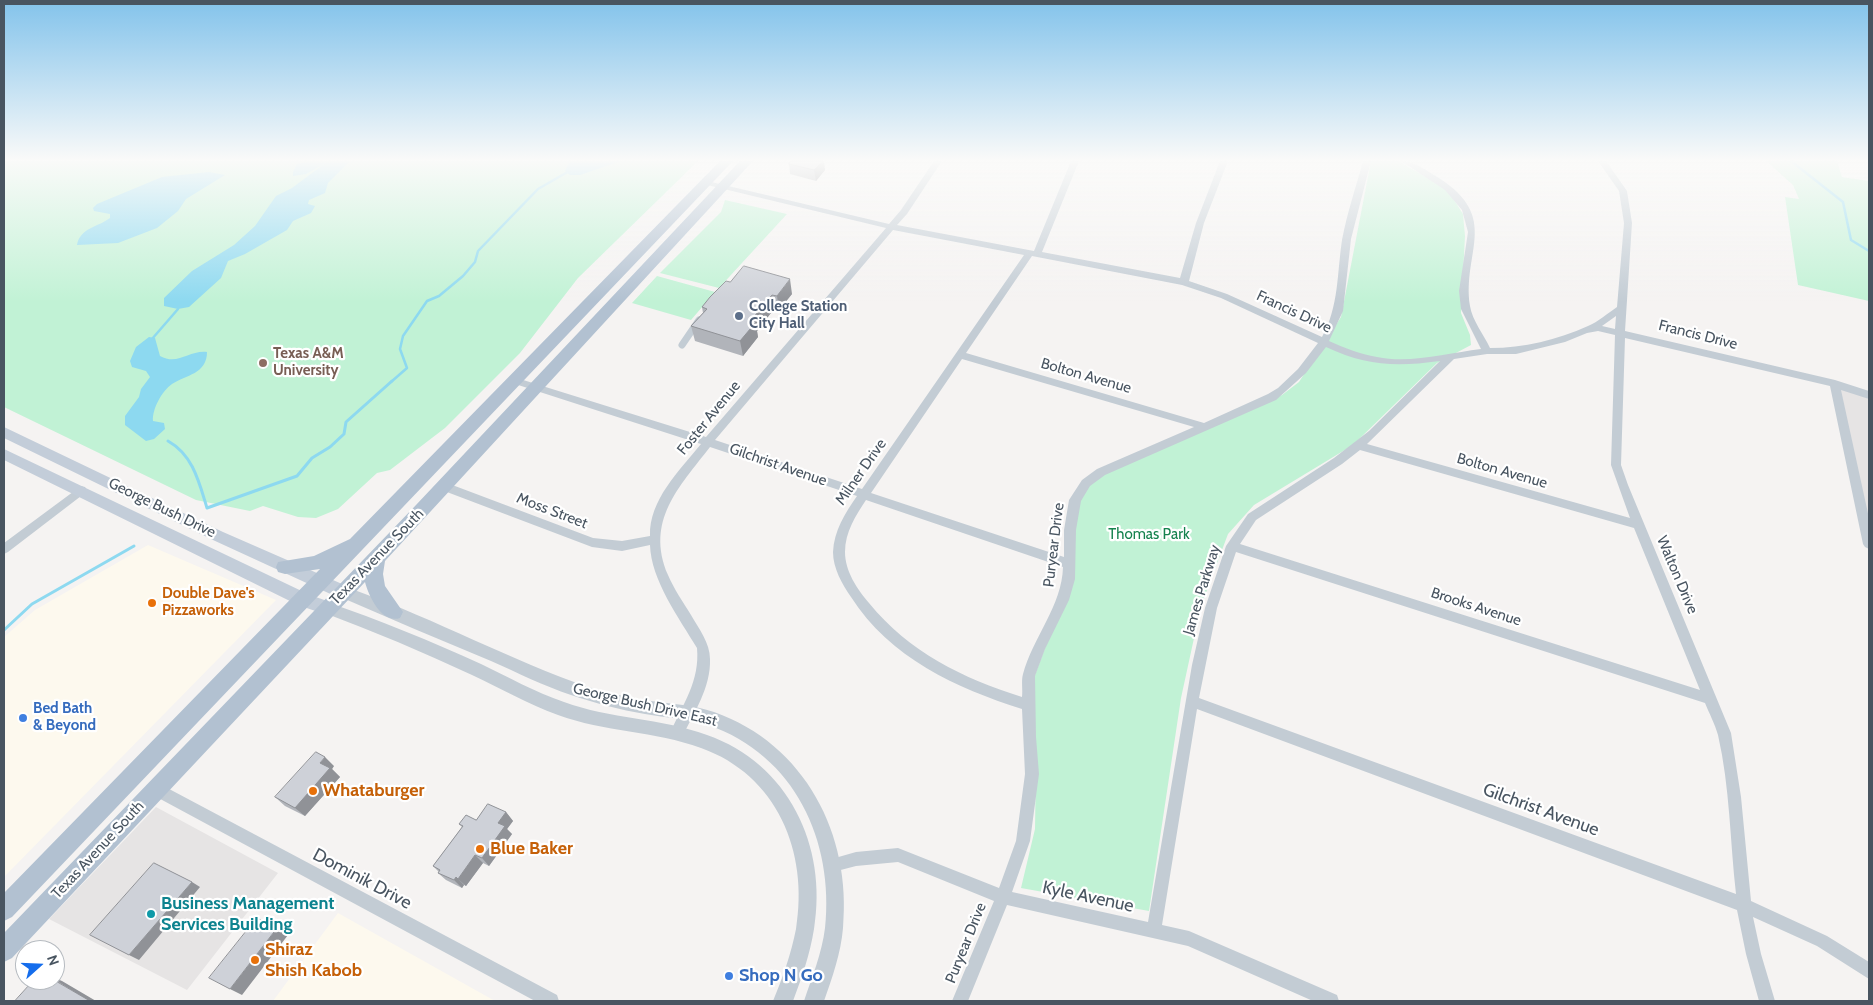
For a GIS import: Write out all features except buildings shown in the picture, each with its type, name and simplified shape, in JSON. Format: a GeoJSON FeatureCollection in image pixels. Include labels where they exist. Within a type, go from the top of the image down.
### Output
{"type":"FeatureCollection","features":[{"type":"Feature","properties":{"kind":"main road","name":"Texas Avenue South"},"geometry":{"type":"LineString","coordinates":[[4,909],[681,208]]}},
{"type":"Feature","properties":{"kind":"main road","name":"Texas Avenue South"},"geometry":{"type":"LineString","coordinates":[[4,950],[378,556],[703,208]]}},
{"type":"Feature","properties":{"kind":"main road","name":"George Bush Drive"},"geometry":{"type":"LineString","coordinates":[[4,432],[320,583]]}},
{"type":"Feature","properties":{"kind":"main road","name":"George Bush Drive"},"geometry":{"type":"LineString","coordinates":[[4,454],[304,600]]}},
{"type":"Feature","properties":{"kind":"main road"},"geometry":{"type":"LineString","coordinates":[[81,490],[92,487],[140,509],[162,508]]}},
{"type":"Feature","properties":{"kind":"main road"},"geometry":{"type":"LineString","coordinates":[[285,567],[317,563],[366,535]]}},
{"type":"Feature","properties":{"kind":"main road"},"geometry":{"type":"LineString","coordinates":[[378,556],[374,567],[373,583],[393,612]]}},
{"type":"Feature","properties":{"kind":"main road","name":"George Bush Drive East"},"geometry":{"type":"LineString","coordinates":[[320,583],[343,592]]}},
{"type":"Feature","properties":{"kind":"main road","name":"George Bush Drive East"},"geometry":{"type":"LineString","coordinates":[[304,600],[328,608]]}},
{"type":"Feature","properties":{"kind":"street","name":"Francis Drive"},"geometry":{"type":"LineString","coordinates":[[816,208],[892,226],[1184,282],[1224,296],[1351,354],[1378,361],[1410,362],[1525,349],[1562,340],[1591,328],[1620,332],[1835,384],[1869,395]]}},
{"type":"Feature","properties":{"kind":"street","name":"Foster Avenue"},"geometry":{"type":"LineString","coordinates":[[677,733],[704,675],[705,659],[703,647],[663,578],[656,559],[654,540],[661,506],[671,489],[708,442],[906,208]]}},
{"type":"Feature","properties":{"kind":"street","name":"Milner Drive"},"geometry":{"type":"LineString","coordinates":[[1028,705],[972,686],[916,658],[897,642],[866,608],[842,573],[839,553],[848,518],[1034,252],[1054,208]]}},
{"type":"Feature","properties":{"kind":"street"},"geometry":{"type":"LineString","coordinates":[[1184,282],[1206,208]]}},
{"type":"Feature","properties":{"kind":"street","name":"Puryear Drive"},"geometry":{"type":"LineString","coordinates":[[960,1001],[1023,841],[1029,810],[1032,774],[1028,705],[1029,676],[1039,649],[1063,600],[1069,579],[1067,563],[1075,500],[1086,483],[1126,460],[1283,391],[1300,372],[1332,328],[1337,312],[1347,240],[1355,208]]}},
{"type":"Feature","properties":{"kind":"street"},"geometry":{"type":"LineString","coordinates":[[1465,208],[1470,219],[1472,232],[1464,291],[1466,309],[1487,352]]}},
{"type":"Feature","properties":{"kind":"street","name":"Walton Drive"},"geometry":{"type":"LineString","coordinates":[[1627,208],[1628,223],[1620,332],[1616,465],[1638,525],[1724,733],[1731,766],[1744,905],[1754,961],[1767,1001]]}},
{"type":"Feature","properties":{"kind":"street"},"geometry":{"type":"LineString","coordinates":[[1591,328],[1622,308]]}},
{"type":"Feature","properties":{"kind":"street"},"geometry":{"type":"LineString","coordinates":[[682,345],[706,311]]}},
{"type":"Feature","properties":{"kind":"street","name":"Bolton Avenue"},"geometry":{"type":"LineString","coordinates":[[961,355],[1203,426]]}},
{"type":"Feature","properties":{"kind":"street","name":"James Parkway"},"geometry":{"type":"LineString","coordinates":[[1154,930],[1191,700],[1210,608],[1232,546],[1252,518],[1373,434],[1450,357]]}},
{"type":"Feature","properties":{"kind":"street","name":"Gilchrist Avenue"},"geometry":{"type":"LineString","coordinates":[[516,380],[708,442],[1067,563]]}},
{"type":"Feature","properties":{"kind":"street"},"geometry":{"type":"LineString","coordinates":[[1835,384],[1869,544]]}},
{"type":"Feature","properties":{"kind":"street","name":"Bolton Avenue"},"geometry":{"type":"LineString","coordinates":[[1357,445],[1638,525]]}},
{"type":"Feature","properties":{"kind":"street","name":"Moss Street"},"geometry":{"type":"LineString","coordinates":[[443,486],[592,542],[622,546],[654,540]]}},
{"type":"Feature","properties":{"kind":"street"},"geometry":{"type":"LineString","coordinates":[[4,549],[81,490]]}},
{"type":"Feature","properties":{"kind":"street","name":"Brooks Avenue"},"geometry":{"type":"LineString","coordinates":[[1232,546],[1711,699]]}},
{"type":"Feature","properties":{"kind":"street","name":"George Bush Drive East"},"geometry":{"type":"LineString","coordinates":[[343,592],[570,688],[646,707],[687,713],[733,728],[780,760],[801,786],[819,816],[833,865],[834,926],[827,962],[814,1001]]}},
{"type":"Feature","properties":{"kind":"street","name":"George Bush Drive East"},"geometry":{"type":"LineString","coordinates":[[328,608],[489,675],[571,712],[677,733],[707,742],[731,752],[755,770],[772,788],[786,809],[799,836],[808,877],[809,894],[806,932],[800,958],[783,1001]]}},
{"type":"Feature","properties":{"kind":"street","name":"Gilchrist Avenue"},"geometry":{"type":"LineString","coordinates":[[1191,700],[1744,905],[1822,941],[1869,971]]}},
{"type":"Feature","properties":{"kind":"street","name":"Dominik Drive"},"geometry":{"type":"LineString","coordinates":[[156,789],[551,1001]]}},
{"type":"Feature","properties":{"kind":"street","name":"Kyle Avenue"},"geometry":{"type":"LineString","coordinates":[[833,865],[856,859],[898,856],[1002,898],[1189,939],[1331,1001]]}},
{"type":"Feature","properties":{"kind":"shaded area"},"geometry":{"type":"Polygon","coordinates":[[[1835,384],[1869,399],[1869,544],[1836,390],[1835,384]]]}},
{"type":"Feature","properties":{"kind":"shaded area"},"geometry":{"type":"Polygon","coordinates":[[[148,545],[276,600],[4,877],[4,637],[35,610],[148,545]]]}},
{"type":"Feature","properties":{"kind":"shaded area"},"geometry":{"type":"Polygon","coordinates":[[[156,807],[278,873],[187,990],[49,919],[156,807]]]}},
{"type":"Feature","properties":{"kind":"shaded area"},"geometry":{"type":"Polygon","coordinates":[[[338,913],[495,1001],[273,1001],[338,913]]]}},
{"type":"Feature","properties":{"kind":"green space","name":"Texas A&M University"},"geometry":{"type":"Polygon","coordinates":[[[4,208],[650,208],[578,278],[520,353],[445,428],[390,470],[377,473],[338,509],[316,518],[298,517],[263,506],[250,511],[196,500],[4,407],[4,208]]]}},
{"type":"Feature","properties":{"kind":"green space"},"geometry":{"type":"Polygon","coordinates":[[[722,208],[760,208],[787,214],[719,288],[660,273],[721,212],[722,208]]]}},
{"type":"Feature","properties":{"kind":"green space","name":"Thomas Park"},"geometry":{"type":"Polygon","coordinates":[[[1362,208],[1459,208],[1463,214],[1465,236],[1461,313],[1470,335],[1471,345],[1437,363],[1353,445],[1254,505],[1228,534],[1201,606],[1181,698],[1149,911],[1021,888],[1035,829],[1036,765],[1031,712],[1035,675],[1072,575],[1077,503],[1091,478],[1282,395],[1299,382],[1341,317],[1362,208]]]}},
{"type":"Feature","properties":{"kind":"green space"},"geometry":{"type":"Polygon","coordinates":[[[1787,208],[1869,208],[1869,301],[1798,285],[1787,208]]]}},
{"type":"Feature","properties":{"kind":"green space"},"geometry":{"type":"Polygon","coordinates":[[[657,276],[715,292],[691,320],[632,303],[657,276]]]}},
{"type":"Feature","properties":{"kind":"water"},"geometry":{"type":"Polygon","coordinates":[[[93,208],[180,208],[157,228],[118,243],[77,245],[79,239],[86,231],[110,218],[110,214],[94,211],[93,208]]]}},
{"type":"Feature","properties":{"kind":"water"},"geometry":{"type":"Polygon","coordinates":[[[268,208],[314,208],[311,213],[293,221],[287,230],[245,254],[228,261],[221,278],[189,307],[178,309],[164,306],[164,298],[192,271],[234,245],[255,226],[268,208]]]}},
{"type":"Feature","properties":{"kind":"water"},"geometry":{"type":"Polygon","coordinates":[[[149,337],[155,338],[160,356],[166,359],[178,359],[195,353],[207,352],[204,365],[200,369],[172,384],[161,396],[154,411],[153,421],[164,423],[165,429],[154,439],[146,441],[125,425],[125,416],[139,397],[141,389],[150,377],[146,371],[132,367],[130,361],[136,347],[149,337]]]}},
{"type":"Feature","properties":{"kind":"waterway"},"geometry":{"type":"LineString","coordinates":[[391,382],[407,368],[400,349],[403,336],[427,301],[439,296],[463,276],[475,262],[478,251],[520,208]]}},
{"type":"Feature","properties":{"kind":"waterway"},"geometry":{"type":"LineString","coordinates":[[1844,208],[1851,240],[1869,251]]}},
{"type":"Feature","properties":{"kind":"waterway"},"geometry":{"type":"LineString","coordinates":[[152,339],[178,309]]}},
{"type":"Feature","properties":{"kind":"waterway"},"geometry":{"type":"LineString","coordinates":[[168,441],[177,447],[189,461],[198,479],[207,508],[297,476],[312,458],[330,447],[344,434],[346,422],[392,381]]}},
{"type":"Feature","properties":{"kind":"waterway"},"geometry":{"type":"LineString","coordinates":[[4,630],[32,604],[134,546]]}},
{"type":"Feature","properties":{"kind":"place","name":"College Station City Hall"},"geometry":{"type":"Point","coordinates":[739,316]}},
{"type":"Feature","properties":{"kind":"place","name":"Texas A&M University"},"geometry":{"type":"Point","coordinates":[263,363]}},
{"type":"Feature","properties":{"kind":"place","name":"Double Dave's Pizzaworks"},"geometry":{"type":"Point","coordinates":[152,603]}},
{"type":"Feature","properties":{"kind":"place","name":"Bed Bath & Beyond"},"geometry":{"type":"Point","coordinates":[23,718]}},
{"type":"Feature","properties":{"kind":"place","name":"Whataburger"},"geometry":{"type":"Point","coordinates":[313,791]}},
{"type":"Feature","properties":{"kind":"place","name":"Blue Baker"},"geometry":{"type":"Point","coordinates":[480,849]}},
{"type":"Feature","properties":{"kind":"place","name":"Business Management Services Building"},"geometry":{"type":"Point","coordinates":[151,914]}},
{"type":"Feature","properties":{"kind":"place","name":"Shiraz Shish Kabob"},"geometry":{"type":"Point","coordinates":[255,960]}},
{"type":"Feature","properties":{"kind":"place","name":"Shop N Go"},"geometry":{"type":"Point","coordinates":[729,976]}}]}
